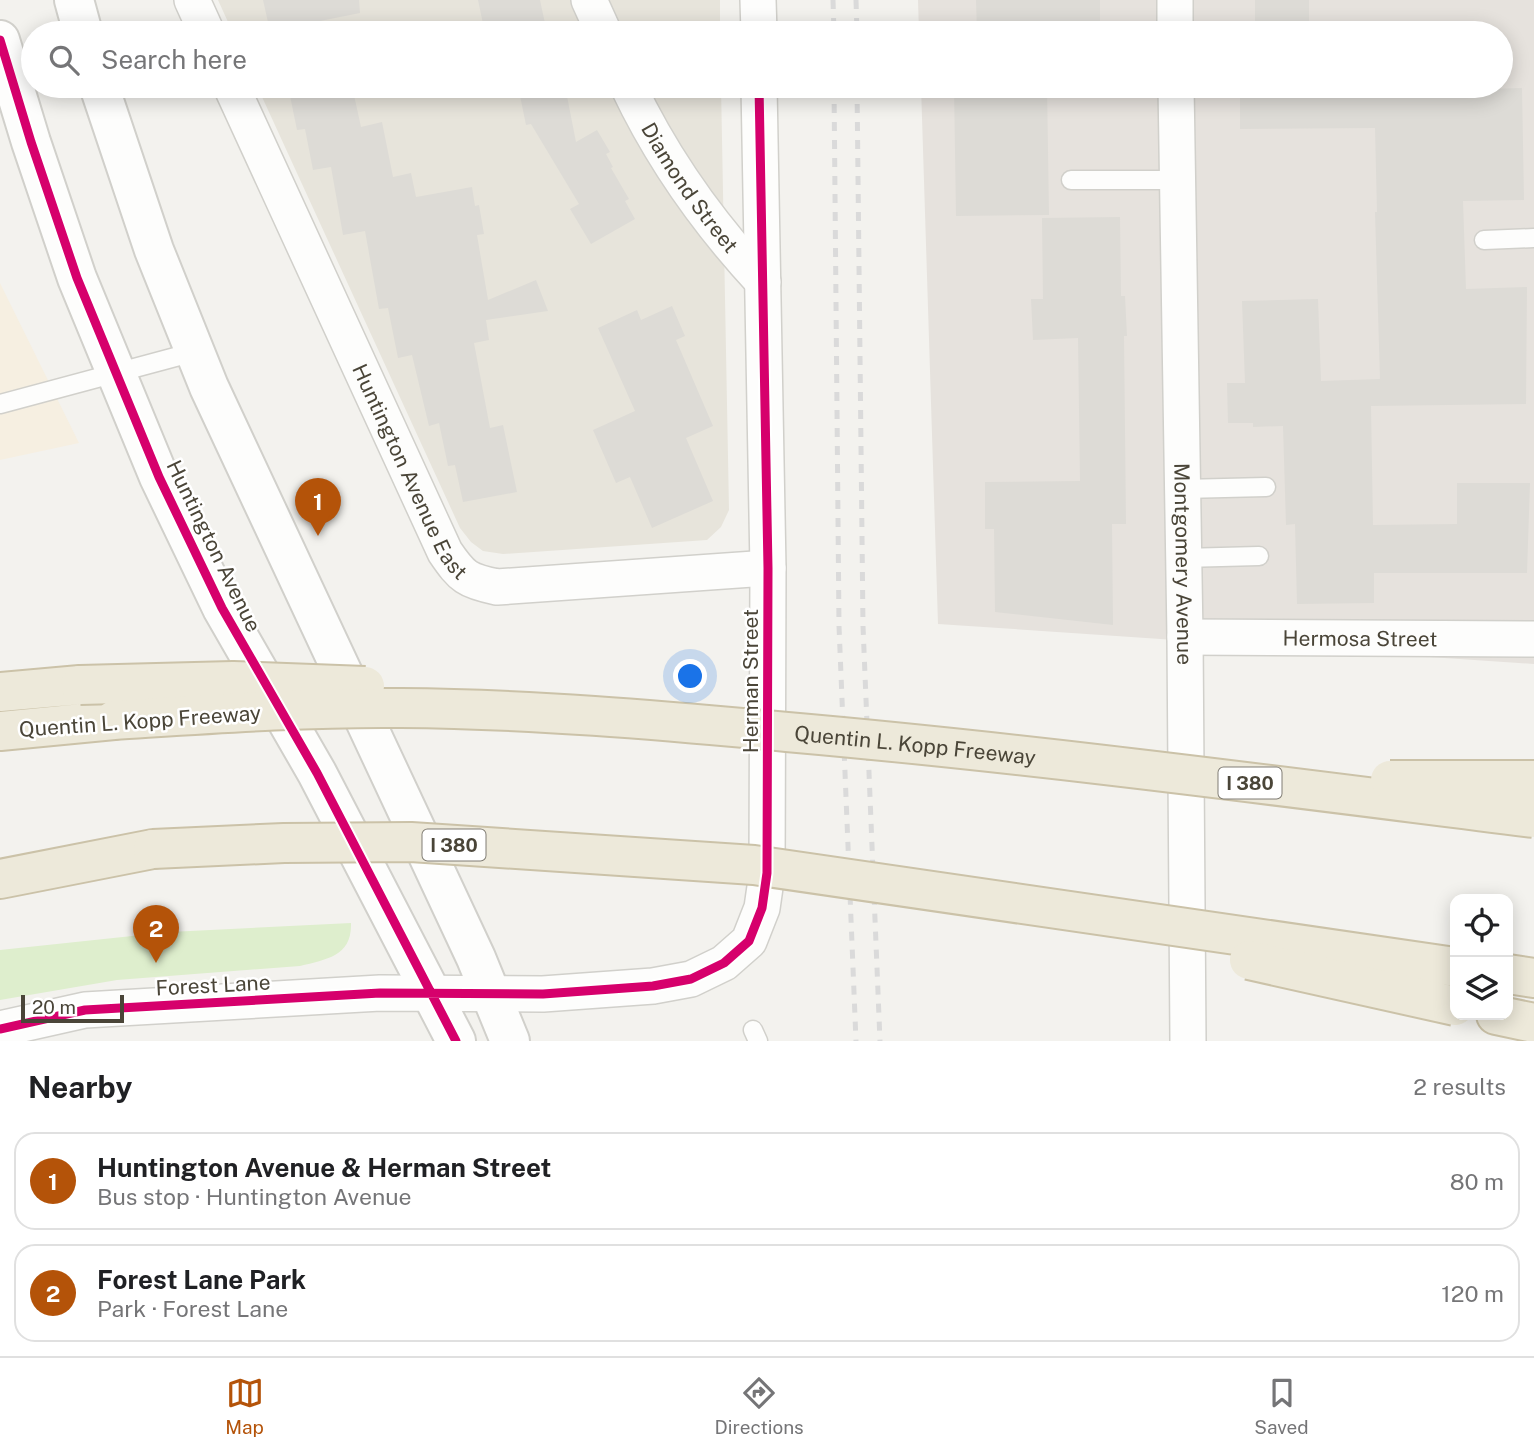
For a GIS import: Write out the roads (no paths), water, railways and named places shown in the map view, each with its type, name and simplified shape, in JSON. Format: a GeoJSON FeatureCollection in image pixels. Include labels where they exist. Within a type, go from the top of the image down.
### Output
{"type":"FeatureCollection","features":[{"type":"Feature","properties":{"kind":"highway"},"geometry":{"type":"LineString","coordinates":[[0,692],[80,685],[233,681],[328,684],[429,691],[715,725]]}},
{"type":"Feature","properties":{"kind":"highway","name":"Quentin L. Kopp Freeway"},"geometry":{"type":"LineString","coordinates":[[0,731],[114,720],[249,712],[399,708],[530,712],[715,725],[966,748],[1534,818]]}},
{"type":"Feature","properties":{"kind":"highway"},"geometry":{"type":"LineString","coordinates":[[966,748],[1389,780],[1534,780]]}},
{"type":"Feature","properties":{"kind":"highway","name":"I 380"},"geometry":{"type":"LineString","coordinates":[[0,866],[153,849],[411,842],[786,867],[1450,966]]}},
{"type":"Feature","properties":{"kind":"highway"},"geometry":{"type":"LineString","coordinates":[[0,879],[153,849]]}},
{"type":"Feature","properties":{"kind":"highway"},"geometry":{"type":"LineString","coordinates":[[940,891],[1450,1005]]}},
{"type":"Feature","properties":{"kind":"highway"},"geometry":{"type":"LineString","coordinates":[[1513,975],[1534,978]]}},
{"type":"Feature","properties":{"kind":"highway"},"geometry":{"type":"LineString","coordinates":[[1513,1019],[1534,1023]]}},
{"type":"Feature","properties":{"kind":"street"},"geometry":{"type":"LineString","coordinates":[[74,0],[80,21]]}},
{"type":"Feature","properties":{"kind":"street"},"geometry":{"type":"LineString","coordinates":[[192,0],[202,21]]}},
{"type":"Feature","properties":{"kind":"street"},"geometry":{"type":"LineString","coordinates":[[589,0],[599,21]]}},
{"type":"Feature","properties":{"kind":"street"},"geometry":{"type":"LineString","coordinates":[[758,0],[759,21]]}},
{"type":"Feature","properties":{"kind":"street"},"geometry":{"type":"LineString","coordinates":[[1175,0],[1175,21]]}},
{"type":"Feature","properties":{"kind":"street","name":"Huntington Avenue"},"geometry":{"type":"LineString","coordinates":[[0,40],[58,227],[115,374],[159,477],[222,608],[317,773],[456,1041]]}},
{"type":"Feature","properties":{"kind":"street"},"geometry":{"type":"LineString","coordinates":[[103,98],[140,214],[224,422],[491,993],[510,1041]]}},
{"type":"Feature","properties":{"kind":"street","name":"Huntington Avenue East"},"geometry":{"type":"LineString","coordinates":[[237,98],[445,552],[458,571],[474,582],[497,587],[768,568]]}},
{"type":"Feature","properties":{"kind":"street","name":"Diamond Street"},"geometry":{"type":"LineString","coordinates":[[634,98],[697,203],[724,241],[763,282]]}},
{"type":"Feature","properties":{"kind":"street","name":"Herman Street"},"geometry":{"type":"LineString","coordinates":[[430,992],[557,993],[653,986],[691,979],[724,963],[749,941],[762,908],[767,873],[768,568],[760,98]]}},
{"type":"Feature","properties":{"kind":"street","name":"Montgomery Avenue"},"geometry":{"type":"LineString","coordinates":[[1176,98],[1188,1041]]}},
{"type":"Feature","properties":{"kind":"street","name":"Hermosa Street"},"geometry":{"type":"LineString","coordinates":[[1185,636],[1534,639]]}},
{"type":"Feature","properties":{"kind":"street","name":"Forest Lane"},"geometry":{"type":"LineString","coordinates":[[11,1032],[85,1010],[366,993],[430,992]]}},
{"type":"Feature","properties":{"kind":"lane"},"geometry":{"type":"LineString","coordinates":[[1071,180],[1178,180]]}},
{"type":"Feature","properties":{"kind":"lane"},"geometry":{"type":"LineString","coordinates":[[1484,240],[1534,238]]}},
{"type":"Feature","properties":{"kind":"lane"},"geometry":{"type":"LineString","coordinates":[[0,404],[194,352]]}},
{"type":"Feature","properties":{"kind":"lane"},"geometry":{"type":"LineString","coordinates":[[1183,489],[1266,488]]}},
{"type":"Feature","properties":{"kind":"lane"},"geometry":{"type":"LineString","coordinates":[[1184,558],[1259,556]]}},
{"type":"Feature","properties":{"kind":"railway"},"geometry":{"type":"LineString","coordinates":[[833,0],[834,21]]}},
{"type":"Feature","properties":{"kind":"railway"},"geometry":{"type":"LineString","coordinates":[[856,0],[857,21]]}},
{"type":"Feature","properties":{"kind":"railway"},"geometry":{"type":"LineString","coordinates":[[834,98],[839,626],[856,1041]]}},
{"type":"Feature","properties":{"kind":"railway"},"geometry":{"type":"LineString","coordinates":[[857,98],[863,626],[880,1041]]}},
{"type":"Feature","properties":{"kind":"place","name":"Huntington Avenue & Herman Street"},"geometry":{"type":"Point","coordinates":[318,536]}},
{"type":"Feature","properties":{"kind":"place","name":"Forest Lane Park"},"geometry":{"type":"Point","coordinates":[156,963]}}]}
